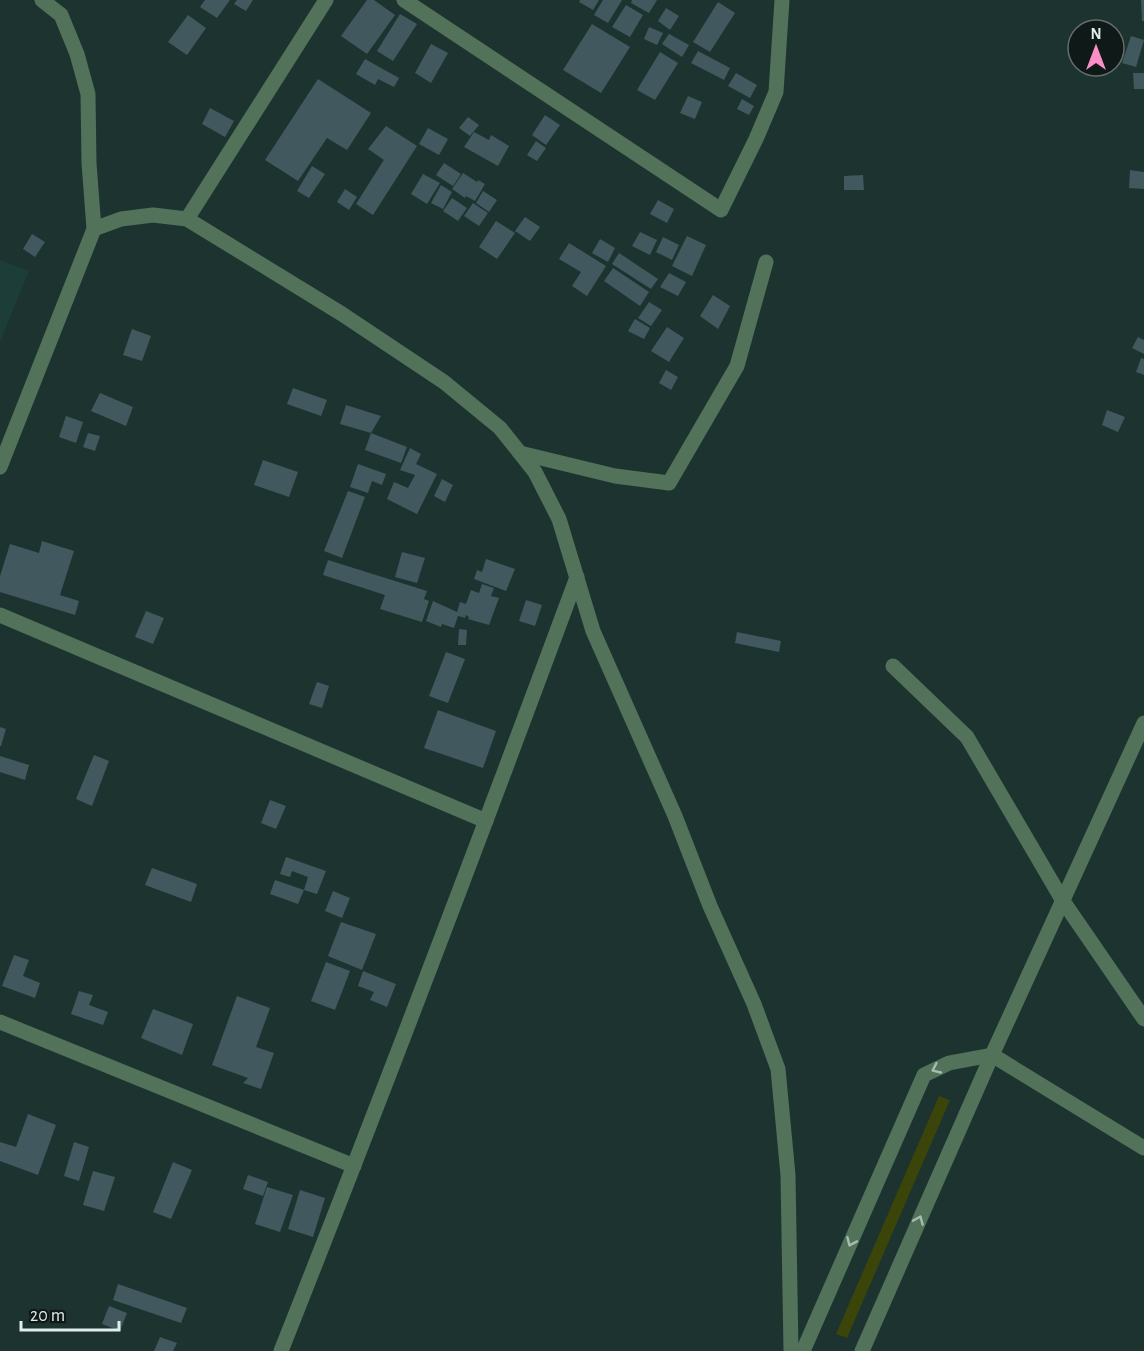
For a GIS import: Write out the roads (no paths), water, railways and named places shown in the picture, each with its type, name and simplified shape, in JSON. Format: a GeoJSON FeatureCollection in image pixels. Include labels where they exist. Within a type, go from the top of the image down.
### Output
{"type":"FeatureCollection","features":[{"type":"Feature","properties":{"kind":"street"},"geometry":{"type":"LineString","coordinates":[[0,467],[94,228],[89,163],[88,94],[77,54],[61,15],[42,0]]}},
{"type":"Feature","properties":{"kind":"street"},"geometry":{"type":"LineString","coordinates":[[187,219],[326,0]]}},
{"type":"Feature","properties":{"kind":"street"},"geometry":{"type":"LineString","coordinates":[[404,0],[721,210],[776,92],[782,0]]}},
{"type":"Feature","properties":{"kind":"street"},"geometry":{"type":"LineString","coordinates":[[94,228],[122,219],[153,215],[187,219],[342,314],[444,382],[500,428],[535,472],[559,519],[593,631],[675,816],[710,906],[754,1004],[778,1069],[788,1175],[791,1351]]}},
{"type":"Feature","properties":{"kind":"street"},"geometry":{"type":"LineString","coordinates":[[520,453],[615,476],[669,483],[737,366],[766,262]]}},
{"type":"Feature","properties":{"kind":"street"},"geometry":{"type":"LineString","coordinates":[[281,1351],[354,1166],[577,578]]}},
{"type":"Feature","properties":{"kind":"street"},"geometry":{"type":"LineString","coordinates":[[0,615],[486,821]]}},
{"type":"Feature","properties":{"kind":"street"},"geometry":{"type":"LineString","coordinates":[[893,666],[967,737],[1063,901],[1144,1019]]}},
{"type":"Feature","properties":{"kind":"street"},"geometry":{"type":"LineString","coordinates":[[862,1351],[992,1055],[1063,901],[1140,751],[1144,723]]}},
{"type":"Feature","properties":{"kind":"street"},"geometry":{"type":"LineString","coordinates":[[0,1022],[354,1166]]}},
{"type":"Feature","properties":{"kind":"street"},"geometry":{"type":"LineString","coordinates":[[803,1351],[924,1074],[949,1063],[992,1055],[1144,1148]]}}]}
